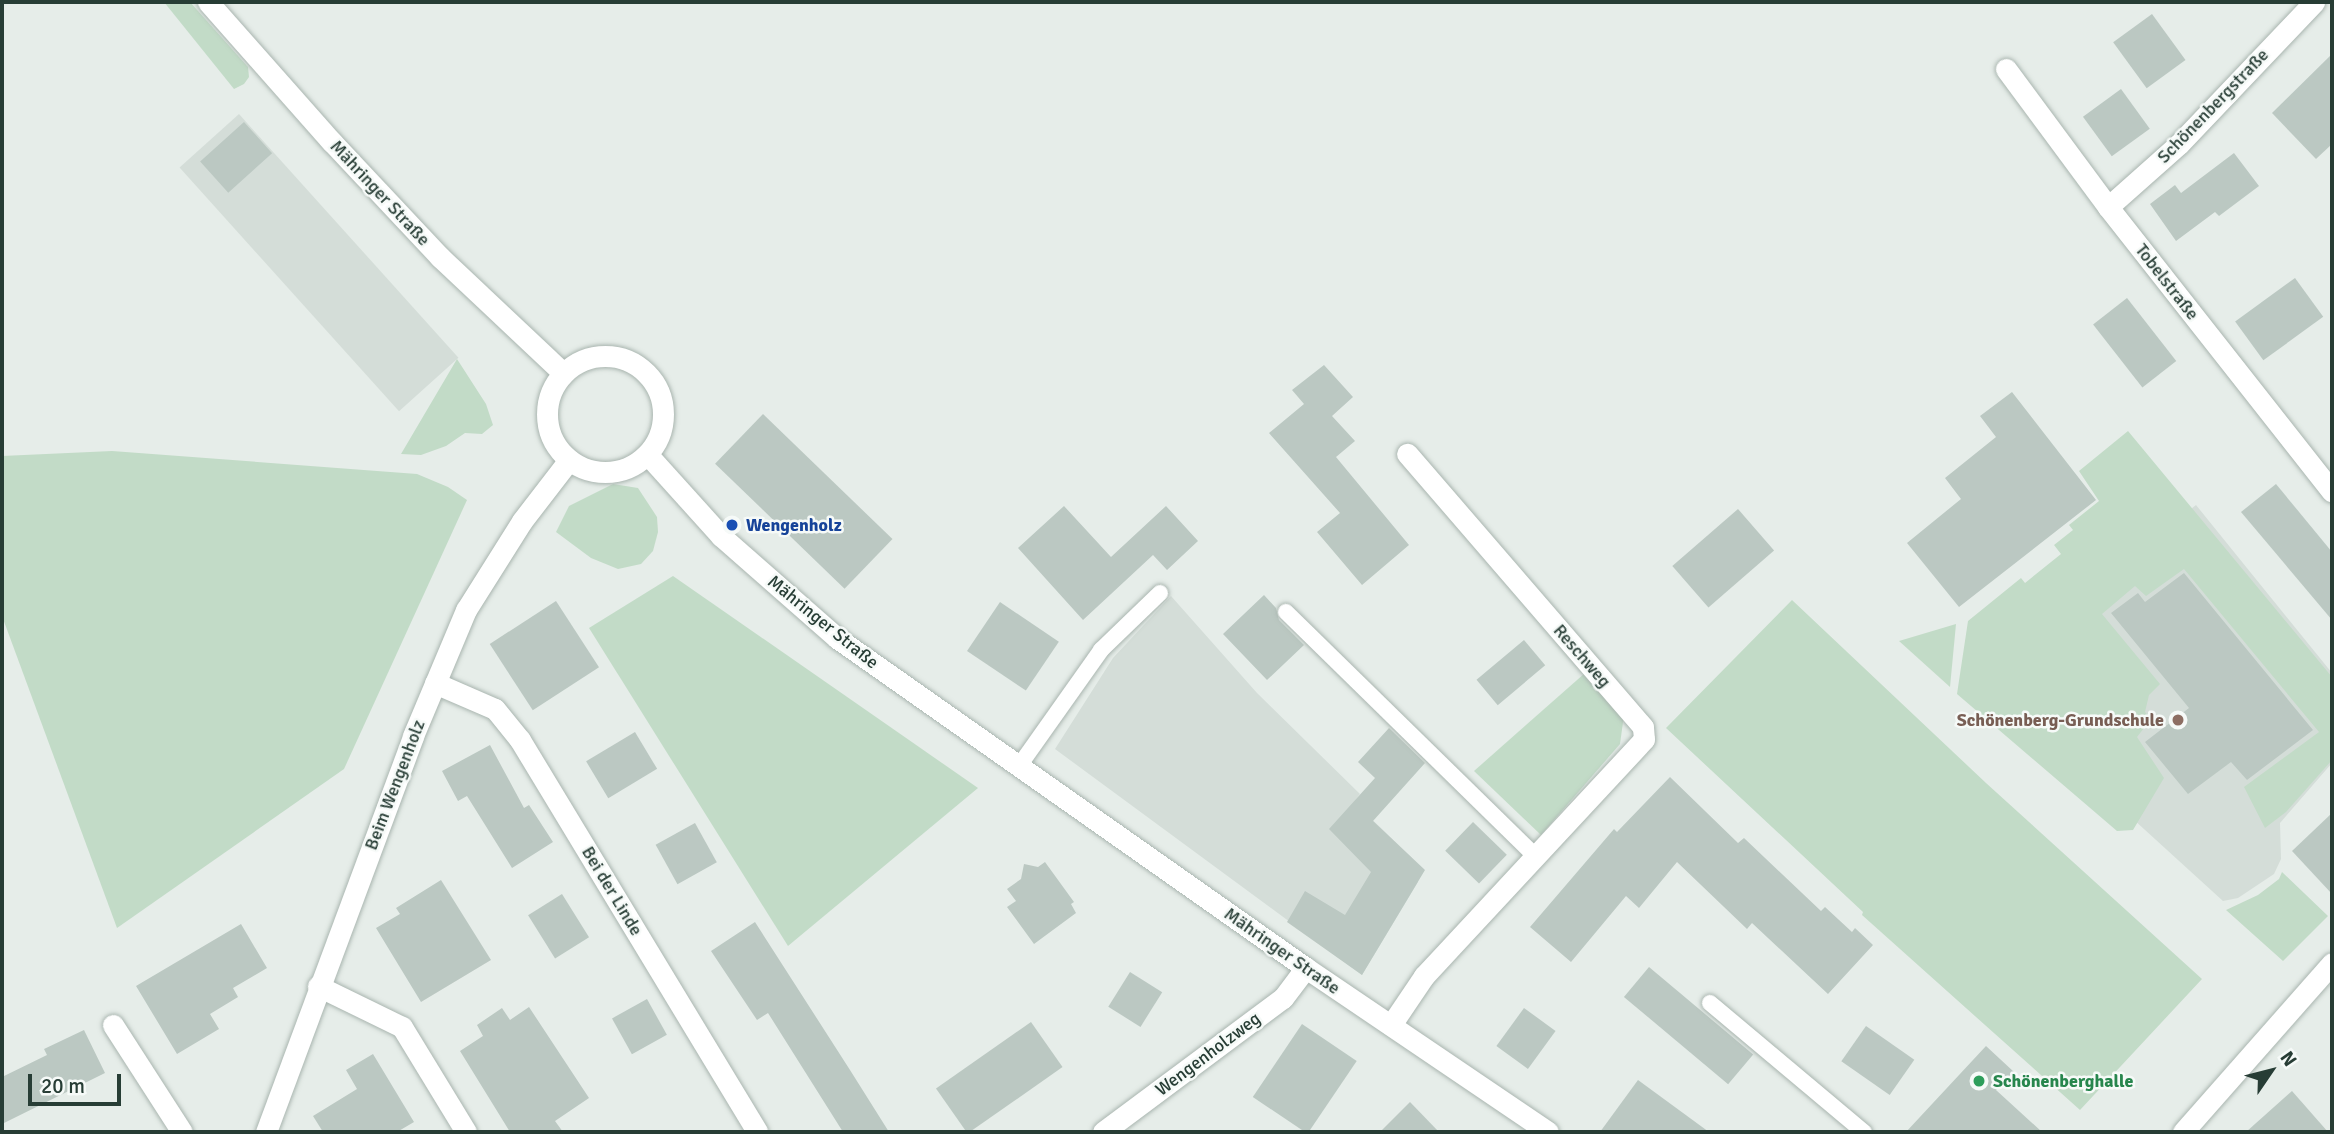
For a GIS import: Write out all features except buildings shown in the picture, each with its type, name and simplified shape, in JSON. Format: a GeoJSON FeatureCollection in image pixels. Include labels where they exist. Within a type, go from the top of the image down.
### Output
{"type":"FeatureCollection","features":[{"type":"Feature","properties":{"kind":"street","name":"Mähringer Straße"},"geometry":{"type":"LineString","coordinates":[[208,2],[332,142],[440,257],[564,373]]}},
{"type":"Feature","properties":{"kind":"street","name":"Schönenbergstraße"},"geometry":{"type":"LineString","coordinates":[[2108,207],[2179,144],[2314,2]]}},
{"type":"Feature","properties":{"kind":"street","name":"Tobelstraße"},"geometry":{"type":"LineString","coordinates":[[2006,69],[2108,207],[2332,492]]}},
{"type":"Feature","properties":{"kind":"street"},"geometry":{"type":"LineString","coordinates":[[607,356],[634,363],[649,375],[659,390],[663,406],[663,424],[648,455],[634,466],[609,472],[584,468],[569,460],[554,441],[547,418],[554,386],[564,373],[579,362],[607,356]]}},
{"type":"Feature","properties":{"kind":"street","name":"Reschweg"},"geometry":{"type":"LineString","coordinates":[[1391,1026],[1424,976],[1644,739],[1643,727],[1407,454]]}},
{"type":"Feature","properties":{"kind":"street","name":"Mähringer Straße"},"geometry":{"type":"LineString","coordinates":[[648,455],[721,536],[837,638],[1306,968],[1548,1132]]}},
{"type":"Feature","properties":{"kind":"street","name":"Beim Wengenholz"},"geometry":{"type":"LineString","coordinates":[[266,1132],[318,986],[466,610],[522,522],[569,460]]}},
{"type":"Feature","properties":{"kind":"street","name":"Bei der Linde"},"geometry":{"type":"LineString","coordinates":[[436,683],[495,709],[520,740],[757,1132]]}},
{"type":"Feature","properties":{"kind":"street"},"geometry":{"type":"LineString","coordinates":[[2183,1132],[2332,963]]}},
{"type":"Feature","properties":{"kind":"street","name":"Wengenholzweg"},"geometry":{"type":"LineString","coordinates":[[1102,1132],[1283,998],[1306,968]]}},
{"type":"Feature","properties":{"kind":"street"},"geometry":{"type":"LineString","coordinates":[[318,986],[402,1027],[466,1132]]}},
{"type":"Feature","properties":{"kind":"street"},"geometry":{"type":"LineString","coordinates":[[113,1025],[182,1132]]}},
{"type":"Feature","properties":{"kind":"lane"},"geometry":{"type":"LineString","coordinates":[[1019,766],[1101,650],[1160,593]]}},
{"type":"Feature","properties":{"kind":"lane"},"geometry":{"type":"LineString","coordinates":[[1286,612],[1535,856]]}},
{"type":"Feature","properties":{"kind":"lane"},"geometry":{"type":"LineString","coordinates":[[1710,1003],[1864,1132]]}},
{"type":"Feature","properties":{"kind":"shaded area"},"geometry":{"type":"Polygon","coordinates":[[[239,114],[458,358],[399,411],[180,168],[239,114]]]}},
{"type":"Feature","properties":{"kind":"shaded area","name":"Schönenberg-Grundschule"},"geometry":{"type":"Polygon","coordinates":[[[2196,505],[2332,673],[2332,763],[2280,823],[2281,859],[2274,874],[2238,898],[2223,901],[1976,676],[2196,505]]]}},
{"type":"Feature","properties":{"kind":"shaded area"},"geometry":{"type":"Polygon","coordinates":[[[1171,596],[1257,693],[1360,794],[1354,802],[1412,858],[1418,882],[1362,975],[1055,749],[1113,658],[1171,596]]]}},
{"type":"Feature","properties":{"kind":"green space"},"geometry":{"type":"Polygon","coordinates":[[[164,2],[190,2],[248,67],[249,77],[244,84],[234,89],[164,2]]]}},
{"type":"Feature","properties":{"kind":"green space"},"geometry":{"type":"Polygon","coordinates":[[[457,359],[486,404],[493,425],[482,434],[465,433],[446,446],[421,455],[401,454],[457,359]]]}},
{"type":"Feature","properties":{"kind":"green space"},"geometry":{"type":"Polygon","coordinates":[[[2128,431],[2332,677],[2332,760],[2286,812],[2265,828],[2244,787],[2319,732],[2184,569],[2146,596],[2135,586],[2102,614],[2160,684],[2149,695],[2145,712],[2151,719],[2137,737],[2164,778],[2133,830],[2117,831],[1957,694],[1968,621],[2021,578],[2025,583],[2061,554],[2054,545],[2073,530],[2069,525],[2099,501],[2079,471],[2128,431]]]}},
{"type":"Feature","properties":{"kind":"green space"},"geometry":{"type":"Polygon","coordinates":[[[112,451],[417,474],[448,487],[467,500],[344,769],[117,928],[2,616],[2,456],[112,451]]]}},
{"type":"Feature","properties":{"kind":"green space"},"geometry":{"type":"Polygon","coordinates":[[[613,484],[638,488],[657,517],[658,532],[653,551],[641,564],[618,569],[591,558],[556,532],[569,506],[613,484]]]}},
{"type":"Feature","properties":{"kind":"green space"},"geometry":{"type":"Polygon","coordinates":[[[673,576],[978,788],[788,946],[589,628],[673,576]]]}},
{"type":"Feature","properties":{"kind":"green space"},"geometry":{"type":"Polygon","coordinates":[[[1792,600],[1986,783],[2202,979],[2080,1110],[1862,915],[1863,912],[1666,728],[1792,600]]]}},
{"type":"Feature","properties":{"kind":"green space"},"geometry":{"type":"Polygon","coordinates":[[[1956,624],[1950,687],[1899,641],[1956,624]]]}},
{"type":"Feature","properties":{"kind":"green space"},"geometry":{"type":"Polygon","coordinates":[[[1585,673],[1624,715],[1620,744],[1541,835],[1474,771],[1585,673]]]}},
{"type":"Feature","properties":{"kind":"green space"},"geometry":{"type":"Polygon","coordinates":[[[2282,872],[2328,916],[2283,961],[2226,910],[2258,895],[2279,879],[2282,872]]]}},
{"type":"Feature","properties":{"kind":"place","name":"Wengenholz"},"geometry":{"type":"Point","coordinates":[732,525]}},
{"type":"Feature","properties":{"kind":"place","name":"Schönenberg-Grundschule"},"geometry":{"type":"Point","coordinates":[2178,720]}},
{"type":"Feature","properties":{"kind":"place","name":"Schönenberghalle"},"geometry":{"type":"Point","coordinates":[1979,1081]}}]}
